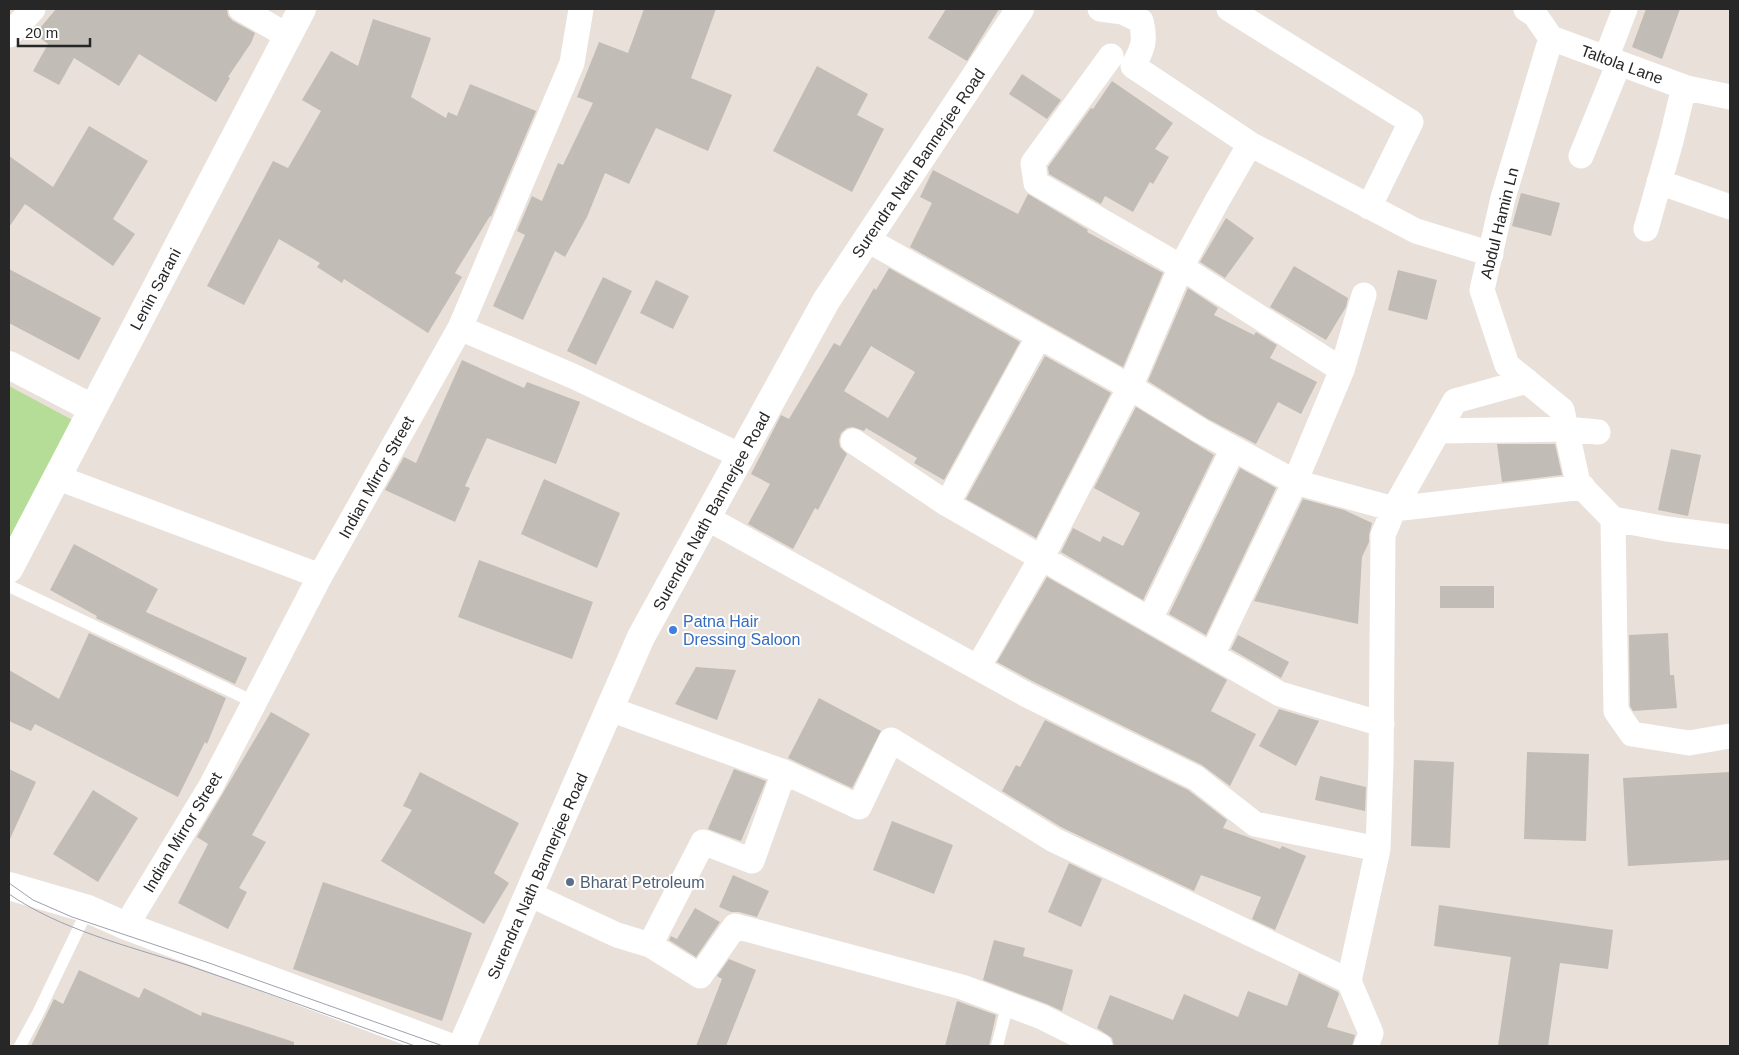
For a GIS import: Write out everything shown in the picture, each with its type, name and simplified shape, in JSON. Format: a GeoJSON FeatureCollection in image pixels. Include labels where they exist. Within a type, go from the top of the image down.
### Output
{"type":"FeatureCollection","features":[{"type":"Feature","properties":{"kind":"main road","name":"Lenin Sarani"},"geometry":{"type":"LineString","coordinates":[[9,569],[302,9]]}},
{"type":"Feature","properties":{"kind":"main road","name":"Surendra Nath Bannerjee Road"},"geometry":{"type":"LineString","coordinates":[[462,1046],[641,637],[826,301],[1020,9]]}},
{"type":"Feature","properties":{"kind":"main road"},"geometry":{"type":"LineString","coordinates":[[9,365],[92,408]]}},
{"type":"Feature","properties":{"kind":"main road"},"geometry":{"type":"LineString","coordinates":[[9,886],[88,909],[126,926],[447,1046]]}},
{"type":"Feature","properties":{"kind":"street"},"geometry":{"type":"LineString","coordinates":[[9,35],[33,9]]}},
{"type":"Feature","properties":{"kind":"street"},"geometry":{"type":"LineString","coordinates":[[241,9],[288,36]]}},
{"type":"Feature","properties":{"kind":"street","name":"Indian Mirror Street"},"geometry":{"type":"LineString","coordinates":[[126,926],[211,786],[320,576],[460,328],[572,63],[581,9]]}},
{"type":"Feature","properties":{"kind":"street"},"geometry":{"type":"LineString","coordinates":[[1100,9],[1123,12],[1141,21],[1145,36],[1140,54],[1133,66],[1250,144],[1416,231],[1491,254]]}},
{"type":"Feature","properties":{"kind":"street"},"geometry":{"type":"LineString","coordinates":[[1229,9],[1411,122],[1370,207]]}},
{"type":"Feature","properties":{"kind":"street"},"geometry":{"type":"LineString","coordinates":[[1526,9],[1535,15],[1551,38]]}},
{"type":"Feature","properties":{"kind":"street"},"geometry":{"type":"LineString","coordinates":[[1581,156],[1612,60],[1625,9]]}},
{"type":"Feature","properties":{"kind":"street","name":"Taltola Lane"},"geometry":{"type":"LineString","coordinates":[[1551,38],[1684,86],[1730,98]]}},
{"type":"Feature","properties":{"kind":"street","name":"Abdul Hamin Ln"},"geometry":{"type":"LineString","coordinates":[[1551,38],[1503,198],[1482,290],[1507,365],[1562,410],[1578,483],[1613,519]]}},
{"type":"Feature","properties":{"kind":"street"},"geometry":{"type":"LineString","coordinates":[[1111,56],[1033,163],[1036,183],[1181,268],[1342,370]]}},
{"type":"Feature","properties":{"kind":"street"},"geometry":{"type":"LineString","coordinates":[[1646,228],[1684,86]]}},
{"type":"Feature","properties":{"kind":"street"},"geometry":{"type":"LineString","coordinates":[[978,667],[1042,557],[1130,387],[1181,268],[1250,144]]}},
{"type":"Feature","properties":{"kind":"street"},"geometry":{"type":"LineString","coordinates":[[1659,182],[1730,207]]}},
{"type":"Feature","properties":{"kind":"street"},"geometry":{"type":"LineString","coordinates":[[866,239],[1130,387],[1233,449],[1295,482],[1394,509],[1582,487]]}},
{"type":"Feature","properties":{"kind":"street"},"geometry":{"type":"LineString","coordinates":[[1212,654],[1295,482],[1342,370],[1364,295]]}},
{"type":"Feature","properties":{"kind":"street"},"geometry":{"type":"LineString","coordinates":[[460,328],[575,377],[741,456]]}},
{"type":"Feature","properties":{"kind":"street"},"geometry":{"type":"LineString","coordinates":[[948,504],[1038,336]]}},
{"type":"Feature","properties":{"kind":"street"},"geometry":{"type":"LineString","coordinates":[[1366,1046],[1371,1033],[1350,981],[1378,849],[1382,724],[1383,535],[1394,509],[1455,401],[1527,381]]}},
{"type":"Feature","properties":{"kind":"street"},"geometry":{"type":"LineString","coordinates":[[1438,431],[1566,429],[1598,432]]}},
{"type":"Feature","properties":{"kind":"street"},"geometry":{"type":"LineString","coordinates":[[853,441],[948,504],[1280,694],[1382,724]]}},
{"type":"Feature","properties":{"kind":"street"},"geometry":{"type":"LineString","coordinates":[[1150,619],[1233,449]]}},
{"type":"Feature","properties":{"kind":"street"},"geometry":{"type":"LineString","coordinates":[[56,477],[320,576]]}},
{"type":"Feature","properties":{"kind":"street"},"geometry":{"type":"LineString","coordinates":[[707,518],[1028,695],[1196,778],[1255,824],[1378,849]]}},
{"type":"Feature","properties":{"kind":"street"},"geometry":{"type":"LineString","coordinates":[[1730,537],[1668,529],[1613,519],[1616,711],[1632,734],[1689,743],[1730,736]]}},
{"type":"Feature","properties":{"kind":"street"},"geometry":{"type":"LineString","coordinates":[[610,709],[784,772],[858,807],[891,740],[1054,840],[1350,981]]}},
{"type":"Feature","properties":{"kind":"street"},"geometry":{"type":"LineString","coordinates":[[650,945],[703,842],[752,861],[784,772]]}},
{"type":"Feature","properties":{"kind":"street"},"geometry":{"type":"LineString","coordinates":[[529,894],[617,934],[650,945],[700,976],[735,926],[962,987],[1042,1017],[1100,1046]]}},
{"type":"Feature","properties":{"kind":"lane"},"geometry":{"type":"LineString","coordinates":[[9,586],[254,702]]}},
{"type":"Feature","properties":{"kind":"lane"},"geometry":{"type":"LineString","coordinates":[[20,1046],[88,909]]}},
{"type":"Feature","properties":{"kind":"lane"},"geometry":{"type":"LineString","coordinates":[[997,1046],[1008,1003]]}},
{"type":"Feature","properties":{"kind":"green space"},"geometry":{"type":"Polygon","coordinates":[[[9,386],[78,423],[9,552],[9,386]]]}},
{"type":"Feature","properties":{"kind":"building"},"geometry":{"type":"Polygon","coordinates":[[[56,9],[227,9],[228,16],[233,21],[255,33],[251,43],[228,77],[230,78],[216,102],[139,54],[119,86],[74,58],[59,85],[33,71],[48,44],[35,34],[56,9]]]}},
{"type":"Feature","properties":{"kind":"building"},"geometry":{"type":"Polygon","coordinates":[[[644,9],[716,9],[691,78],[732,95],[708,151],[656,128],[629,184],[605,173],[587,217],[565,257],[555,251],[523,320],[493,306],[525,235],[517,231],[532,196],[542,201],[558,163],[563,165],[593,103],[577,97],[599,42],[628,53],[644,9]]]}},
{"type":"Feature","properties":{"kind":"building"},"geometry":{"type":"Polygon","coordinates":[[[946,9],[999,9],[967,61],[928,38],[946,9]]]}},
{"type":"Feature","properties":{"kind":"building"},"geometry":{"type":"Polygon","coordinates":[[[1646,9],[1680,9],[1662,59],[1632,47],[1646,9]]]}},
{"type":"Feature","properties":{"kind":"building"},"geometry":{"type":"Polygon","coordinates":[[[373,19],[431,38],[411,97],[446,118],[448,112],[457,116],[470,84],[536,111],[491,217],[455,273],[462,277],[428,333],[344,279],[342,283],[317,267],[320,263],[279,239],[244,305],[207,286],[273,161],[288,168],[321,111],[302,100],[331,51],[358,66],[373,19]]]}},
{"type":"Feature","properties":{"kind":"building"},"geometry":{"type":"Polygon","coordinates":[[[817,66],[868,94],[857,115],[884,129],[852,192],[773,151],[817,66]]]}},
{"type":"Feature","properties":{"kind":"building"},"geometry":{"type":"Polygon","coordinates":[[[1022,74],[1061,100],[1047,119],[1009,94],[1022,74]]]}},
{"type":"Feature","properties":{"kind":"building"},"geometry":{"type":"Polygon","coordinates":[[[1112,81],[1173,123],[1155,149],[1169,157],[1153,184],[1150,182],[1133,212],[1105,196],[1101,204],[1049,174],[1048,167],[1112,81]]]}},
{"type":"Feature","properties":{"kind":"building"},"geometry":{"type":"Polygon","coordinates":[[[89,126],[148,161],[113,219],[135,234],[113,266],[25,204],[9,227],[9,156],[53,187],[89,126]]]}},
{"type":"Feature","properties":{"kind":"building"},"geometry":{"type":"Polygon","coordinates":[[[933,170],[1018,214],[1028,194],[1088,230],[1087,232],[1163,273],[1123,367],[910,247],[932,203],[920,197],[933,170]]]}},
{"type":"Feature","properties":{"kind":"building"},"geometry":{"type":"Polygon","coordinates":[[[1521,193],[1560,203],[1551,236],[1512,226],[1521,193]]]}},
{"type":"Feature","properties":{"kind":"building"},"geometry":{"type":"Polygon","coordinates":[[[1226,218],[1254,238],[1225,278],[1200,262],[1226,218]]]}},
{"type":"Feature","properties":{"kind":"building"},"geometry":{"type":"Polygon","coordinates":[[[1294,266],[1348,298],[1346,307],[1326,340],[1270,307],[1294,266]]]}},
{"type":"Feature","properties":{"kind":"building"},"geometry":{"type":"Polygon","coordinates":[[[889,268],[1020,342],[944,480],[914,463],[917,458],[866,428],[864,431],[853,427],[847,428],[841,433],[840,447],[847,454],[818,510],[815,508],[793,549],[748,524],[770,484],[751,474],[781,415],[789,419],[834,343],[840,346],[874,288],[876,290],[889,268]],[[871,346],[844,391],[888,418],[915,372],[871,346]]]}},
{"type":"Feature","properties":{"kind":"building"},"geometry":{"type":"Polygon","coordinates":[[[9,269],[101,318],[79,360],[9,323],[9,269]]]}},
{"type":"Feature","properties":{"kind":"building"},"geometry":{"type":"Polygon","coordinates":[[[1398,270],[1437,280],[1427,320],[1388,310],[1398,270]]]}},
{"type":"Feature","properties":{"kind":"building"},"geometry":{"type":"Polygon","coordinates":[[[603,277],[632,291],[596,365],[567,351],[603,277]]]}},
{"type":"Feature","properties":{"kind":"building"},"geometry":{"type":"Polygon","coordinates":[[[656,280],[689,296],[673,329],[640,313],[656,280]]]}},
{"type":"Feature","properties":{"kind":"building"},"geometry":{"type":"Polygon","coordinates":[[[1188,288],[1218,308],[1214,315],[1254,335],[1256,332],[1277,345],[1270,358],[1317,382],[1301,414],[1278,402],[1256,444],[1208,419],[1148,381],[1188,288]]]}},
{"type":"Feature","properties":{"kind":"building"},"geometry":{"type":"Polygon","coordinates":[[[1045,356],[1111,393],[1036,538],[966,499],[1045,356]]]}},
{"type":"Feature","properties":{"kind":"building"},"geometry":{"type":"Polygon","coordinates":[[[462,360],[524,388],[527,382],[580,402],[556,464],[487,438],[465,486],[470,488],[455,522],[385,490],[404,457],[416,463],[462,360]]]}},
{"type":"Feature","properties":{"kind":"building"},"geometry":{"type":"Polygon","coordinates":[[[1136,407],[1214,455],[1143,600],[1061,552],[1073,528],[1100,542],[1103,536],[1123,546],[1140,513],[1094,488],[1136,407]]]}},
{"type":"Feature","properties":{"kind":"building"},"geometry":{"type":"Polygon","coordinates":[[[1497,444],[1555,444],[1562,475],[1502,482],[1497,444]]]}},
{"type":"Feature","properties":{"kind":"building"},"geometry":{"type":"Polygon","coordinates":[[[1671,449],[1701,455],[1688,516],[1658,510],[1671,449]]]}},
{"type":"Feature","properties":{"kind":"building"},"geometry":{"type":"Polygon","coordinates":[[[1240,468],[1276,488],[1206,635],[1169,614],[1240,468]]]}},
{"type":"Feature","properties":{"kind":"building"},"geometry":{"type":"Polygon","coordinates":[[[544,479],[620,513],[597,568],[521,534],[544,479]]]}},
{"type":"Feature","properties":{"kind":"building"},"geometry":{"type":"Polygon","coordinates":[[[1303,499],[1344,510],[1372,523],[1369,542],[1362,557],[1358,624],[1254,601],[1303,499]]]}},
{"type":"Feature","properties":{"kind":"building"},"geometry":{"type":"Polygon","coordinates":[[[74,544],[158,589],[146,612],[247,658],[235,684],[96,618],[97,616],[50,590],[74,544]]]}},
{"type":"Feature","properties":{"kind":"building"},"geometry":{"type":"Polygon","coordinates":[[[479,560],[593,602],[572,659],[458,617],[479,560]]]}},
{"type":"Feature","properties":{"kind":"building"},"geometry":{"type":"Polygon","coordinates":[[[1047,577],[1227,680],[1211,711],[1256,734],[1230,786],[1202,765],[997,662],[1047,577]]]}},
{"type":"Feature","properties":{"kind":"building"},"geometry":{"type":"Polygon","coordinates":[[[1440,586],[1494,586],[1494,608],[1440,608],[1440,586]]]}},
{"type":"Feature","properties":{"kind":"building"},"geometry":{"type":"Polygon","coordinates":[[[89,633],[226,698],[207,744],[205,742],[178,797],[35,724],[31,731],[9,721],[9,670],[59,699],[89,633]]]}},
{"type":"Feature","properties":{"kind":"building"},"geometry":{"type":"Polygon","coordinates":[[[1668,633],[1670,675],[1674,675],[1677,708],[1633,711],[1630,706],[1629,635],[1668,633]]]}},
{"type":"Feature","properties":{"kind":"building"},"geometry":{"type":"Polygon","coordinates":[[[1238,635],[1289,662],[1281,678],[1231,649],[1238,635]]]}},
{"type":"Feature","properties":{"kind":"building"},"geometry":{"type":"Polygon","coordinates":[[[696,667],[736,670],[717,720],[675,704],[696,667]]]}},
{"type":"Feature","properties":{"kind":"building"},"geometry":{"type":"Polygon","coordinates":[[[819,698],[881,731],[852,788],[788,758],[819,698]]]}},
{"type":"Feature","properties":{"kind":"building"},"geometry":{"type":"Polygon","coordinates":[[[1279,709],[1319,721],[1296,766],[1259,746],[1279,709]]]}},
{"type":"Feature","properties":{"kind":"building"},"geometry":{"type":"Polygon","coordinates":[[[271,712],[310,734],[252,835],[266,842],[239,888],[247,892],[228,929],[178,903],[208,844],[197,837],[271,712]]]}},
{"type":"Feature","properties":{"kind":"building"},"geometry":{"type":"Polygon","coordinates":[[[1045,720],[1188,790],[1227,820],[1223,828],[1280,849],[1282,846],[1306,856],[1275,930],[1252,919],[1261,897],[1201,875],[1194,891],[1061,827],[1002,791],[1016,765],[1020,767],[1045,720]]]}},
{"type":"Feature","properties":{"kind":"building"},"geometry":{"type":"Polygon","coordinates":[[[1527,752],[1589,754],[1586,841],[1524,839],[1527,752]]]}},
{"type":"Feature","properties":{"kind":"building"},"geometry":{"type":"Polygon","coordinates":[[[1414,760],[1454,762],[1450,848],[1411,846],[1414,760]]]}},
{"type":"Feature","properties":{"kind":"building"},"geometry":{"type":"Polygon","coordinates":[[[9,769],[36,782],[9,841],[9,769]]]}},
{"type":"Feature","properties":{"kind":"building"},"geometry":{"type":"Polygon","coordinates":[[[734,769],[766,781],[741,841],[708,829],[734,769]]]}},
{"type":"Feature","properties":{"kind":"building"},"geometry":{"type":"Polygon","coordinates":[[[420,772],[519,823],[494,873],[509,883],[484,924],[381,861],[412,810],[403,806],[420,772]]]}},
{"type":"Feature","properties":{"kind":"building"},"geometry":{"type":"Polygon","coordinates":[[[1730,772],[1730,860],[1628,866],[1623,778],[1730,772]]]}},
{"type":"Feature","properties":{"kind":"building"},"geometry":{"type":"Polygon","coordinates":[[[1320,776],[1366,787],[1365,811],[1315,800],[1320,776]]]}},
{"type":"Feature","properties":{"kind":"building"},"geometry":{"type":"Polygon","coordinates":[[[93,790],[138,818],[98,882],[53,854],[93,790]]]}},
{"type":"Feature","properties":{"kind":"building"},"geometry":{"type":"Polygon","coordinates":[[[892,821],[953,845],[934,894],[873,870],[892,821]]]}},
{"type":"Feature","properties":{"kind":"building"},"geometry":{"type":"Polygon","coordinates":[[[1069,863],[1102,879],[1081,927],[1048,912],[1069,863]]]}},
{"type":"Feature","properties":{"kind":"building"},"geometry":{"type":"Polygon","coordinates":[[[733,875],[769,891],[757,917],[739,912],[731,912],[719,907],[733,875]]]}},
{"type":"Feature","properties":{"kind":"building"},"geometry":{"type":"Polygon","coordinates":[[[323,882],[472,933],[442,1021],[293,969],[323,882]]]}},
{"type":"Feature","properties":{"kind":"building"},"geometry":{"type":"Polygon","coordinates":[[[1439,905],[1613,930],[1608,969],[1560,963],[1548,1046],[1498,1046],[1511,957],[1434,946],[1439,905]]]}},
{"type":"Feature","properties":{"kind":"building"},"geometry":{"type":"Polygon","coordinates":[[[695,908],[720,922],[696,957],[669,940],[671,936],[677,939],[695,908]]]}},
{"type":"Feature","properties":{"kind":"building"},"geometry":{"type":"Polygon","coordinates":[[[994,940],[1025,948],[1023,956],[1073,970],[1062,1011],[983,980],[994,940]]]}},
{"type":"Feature","properties":{"kind":"building"},"geometry":{"type":"Polygon","coordinates":[[[729,959],[756,970],[726,1046],[696,1046],[722,979],[717,976],[729,959]]]}},
{"type":"Feature","properties":{"kind":"building"},"geometry":{"type":"Polygon","coordinates":[[[79,970],[139,998],[144,988],[201,1016],[202,1012],[294,1042],[294,1046],[31,1046],[54,999],[63,1004],[79,970]]]}},
{"type":"Feature","properties":{"kind":"building"},"geometry":{"type":"Polygon","coordinates":[[[1299,973],[1338,992],[1339,994],[1327,1027],[1355,1035],[1352,1046],[1114,1046],[1112,1038],[1097,1028],[1110,995],[1173,1020],[1184,994],[1238,1017],[1248,991],[1287,1006],[1299,973]]]}},
{"type":"Feature","properties":{"kind":"building"},"geometry":{"type":"Polygon","coordinates":[[[957,1001],[996,1015],[989,1046],[945,1046],[957,1001]]]}},
{"type":"Feature","properties":{"kind":"tram line"},"geometry":{"type":"LineString","coordinates":[[9,883],[33,900],[72,917],[209,963],[443,1046]]}},
{"type":"Feature","properties":{"kind":"tram line"},"geometry":{"type":"LineString","coordinates":[[9,894],[50,917],[95,936],[187,965],[415,1046]]}},
{"type":"Feature","properties":{"kind":"place","name":"Patna Hair Dressing Saloon"},"geometry":{"type":"Point","coordinates":[673,630]}},
{"type":"Feature","properties":{"kind":"place","name":"Bharat Petroleum"},"geometry":{"type":"Point","coordinates":[570,882]}}]}
